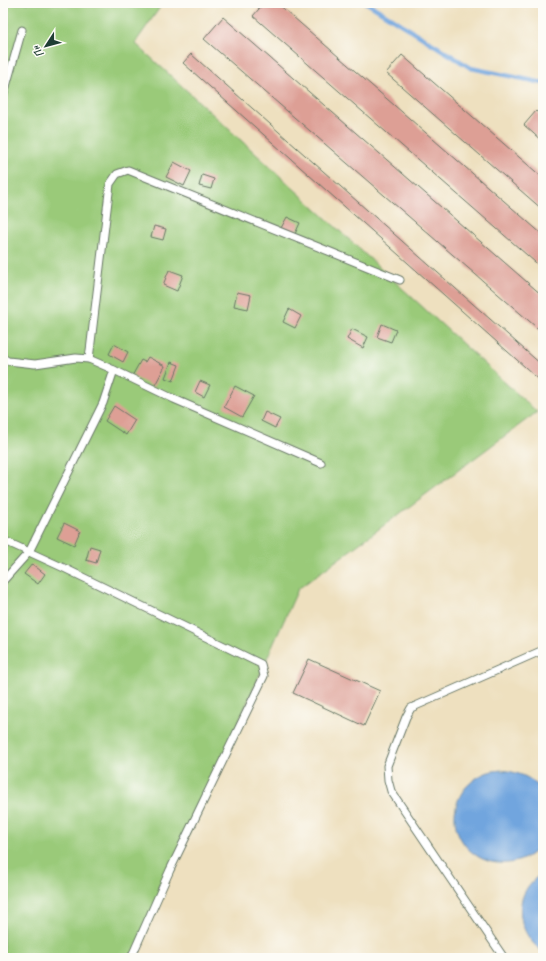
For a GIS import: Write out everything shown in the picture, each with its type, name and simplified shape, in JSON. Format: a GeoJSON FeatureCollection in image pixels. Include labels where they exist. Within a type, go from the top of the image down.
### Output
{"type":"FeatureCollection","features":[{"type":"Feature","properties":{"kind":"lane"},"geometry":{"type":"LineString","coordinates":[[3,97],[22,30]]}},
{"type":"Feature","properties":{"kind":"lane"},"geometry":{"type":"LineString","coordinates":[[89,359],[110,184],[117,174],[128,170],[400,280]]}},
{"type":"Feature","properties":{"kind":"lane"},"geometry":{"type":"LineString","coordinates":[[3,358],[8,361],[35,364],[76,358],[89,359],[174,399],[321,463]]}},
{"type":"Feature","properties":{"kind":"lane"},"geometry":{"type":"LineString","coordinates":[[3,582],[29,552],[103,404],[114,370]]}},
{"type":"Feature","properties":{"kind":"lane"},"geometry":{"type":"LineString","coordinates":[[3,540],[261,664],[264,676],[170,870],[131,958]]}},
{"type":"Feature","properties":{"kind":"lane"},"geometry":{"type":"LineString","coordinates":[[504,958],[391,791],[388,780],[387,766],[406,716],[411,708],[543,650]]}},
{"type":"Feature","properties":{"kind":"green space"},"geometry":{"type":"Polygon","coordinates":[[[3,3],[163,3],[135,43],[537,412],[298,589],[133,958],[3,958],[3,3]]]}},
{"type":"Feature","properties":{"kind":"water"},"geometry":{"type":"Polygon","coordinates":[[[501,770],[525,776],[540,788],[543,794],[542,843],[534,852],[524,859],[504,863],[488,861],[475,854],[464,844],[457,831],[455,817],[458,802],[466,787],[483,774],[501,770]]]}},
{"type":"Feature","properties":{"kind":"water"},"geometry":{"type":"Polygon","coordinates":[[[543,873],[543,952],[534,944],[527,934],[522,923],[520,912],[526,891],[533,881],[543,873]]]}},
{"type":"Feature","properties":{"kind":"building"},"geometry":{"type":"Polygon","coordinates":[[[264,3],[277,3],[543,235],[543,269],[253,16],[264,3]]]}},
{"type":"Feature","properties":{"kind":"building"},"geometry":{"type":"Polygon","coordinates":[[[223,17],[543,296],[543,333],[204,39],[223,17]]]}},
{"type":"Feature","properties":{"kind":"building"},"geometry":{"type":"Polygon","coordinates":[[[191,54],[543,366],[543,383],[183,63],[191,54]]]}},
{"type":"Feature","properties":{"kind":"building"},"geometry":{"type":"Polygon","coordinates":[[[402,55],[543,178],[543,210],[386,73],[402,55]]]}},
{"type":"Feature","properties":{"kind":"building"},"geometry":{"type":"Polygon","coordinates":[[[536,111],[543,117],[543,142],[524,125],[536,111]]]}},
{"type":"Feature","properties":{"kind":"building"},"geometry":{"type":"Polygon","coordinates":[[[174,162],[191,171],[184,186],[166,177],[174,162]]]}},
{"type":"Feature","properties":{"kind":"building"},"geometry":{"type":"Polygon","coordinates":[[[202,175],[214,179],[211,189],[199,186],[202,175]]]}},
{"type":"Feature","properties":{"kind":"building"},"geometry":{"type":"Polygon","coordinates":[[[287,217],[300,223],[295,234],[281,228],[287,217]]]}},
{"type":"Feature","properties":{"kind":"building"},"geometry":{"type":"Polygon","coordinates":[[[154,226],[166,229],[163,240],[151,237],[154,226]]]}},
{"type":"Feature","properties":{"kind":"building"},"geometry":{"type":"Polygon","coordinates":[[[169,270],[183,275],[177,291],[163,285],[169,270]]]}},
{"type":"Feature","properties":{"kind":"building"},"geometry":{"type":"Polygon","coordinates":[[[237,292],[251,295],[248,309],[234,306],[237,292]]]}},
{"type":"Feature","properties":{"kind":"building"},"geometry":{"type":"Polygon","coordinates":[[[289,309],[301,316],[295,328],[283,322],[289,309]]]}},
{"type":"Feature","properties":{"kind":"building"},"geometry":{"type":"Polygon","coordinates":[[[382,324],[396,330],[391,342],[377,337],[382,324]]]}},
{"type":"Feature","properties":{"kind":"building"},"geometry":{"type":"Polygon","coordinates":[[[352,329],[368,337],[363,348],[347,339],[352,329]]]}},
{"type":"Feature","properties":{"kind":"building"},"geometry":{"type":"Polygon","coordinates":[[[114,344],[128,352],[123,362],[109,354],[114,344]]]}},
{"type":"Feature","properties":{"kind":"building"},"geometry":{"type":"Polygon","coordinates":[[[148,357],[165,366],[154,387],[132,376],[141,360],[145,362],[148,357]]]}},
{"type":"Feature","properties":{"kind":"building"},"geometry":{"type":"Polygon","coordinates":[[[171,362],[179,365],[173,381],[165,378],[171,362]]]}},
{"type":"Feature","properties":{"kind":"building"},"geometry":{"type":"Polygon","coordinates":[[[200,381],[210,385],[204,397],[195,392],[200,381]]]}},
{"type":"Feature","properties":{"kind":"building"},"geometry":{"type":"Polygon","coordinates":[[[235,386],[254,396],[242,417],[224,407],[235,386]]]}},
{"type":"Feature","properties":{"kind":"building"},"geometry":{"type":"Polygon","coordinates":[[[114,406],[135,420],[126,435],[105,421],[114,406]]]}},
{"type":"Feature","properties":{"kind":"building"},"geometry":{"type":"Polygon","coordinates":[[[265,412],[280,419],[275,428],[261,421],[265,412]]]}},
{"type":"Feature","properties":{"kind":"building"},"geometry":{"type":"Polygon","coordinates":[[[64,523],[80,531],[74,545],[57,537],[64,523]]]}},
{"type":"Feature","properties":{"kind":"building"},"geometry":{"type":"Polygon","coordinates":[[[90,546],[100,549],[96,563],[86,560],[90,546]]]}},
{"type":"Feature","properties":{"kind":"building"},"geometry":{"type":"Polygon","coordinates":[[[32,564],[45,574],[38,584],[24,574],[32,564]]]}},
{"type":"Feature","properties":{"kind":"building"},"geometry":{"type":"Polygon","coordinates":[[[309,659],[380,691],[364,726],[293,693],[309,659]]]}},
{"type":"Feature","properties":{"kind":"waterway"},"geometry":{"type":"LineString","coordinates":[[367,3],[471,68],[543,83]]}}]}
